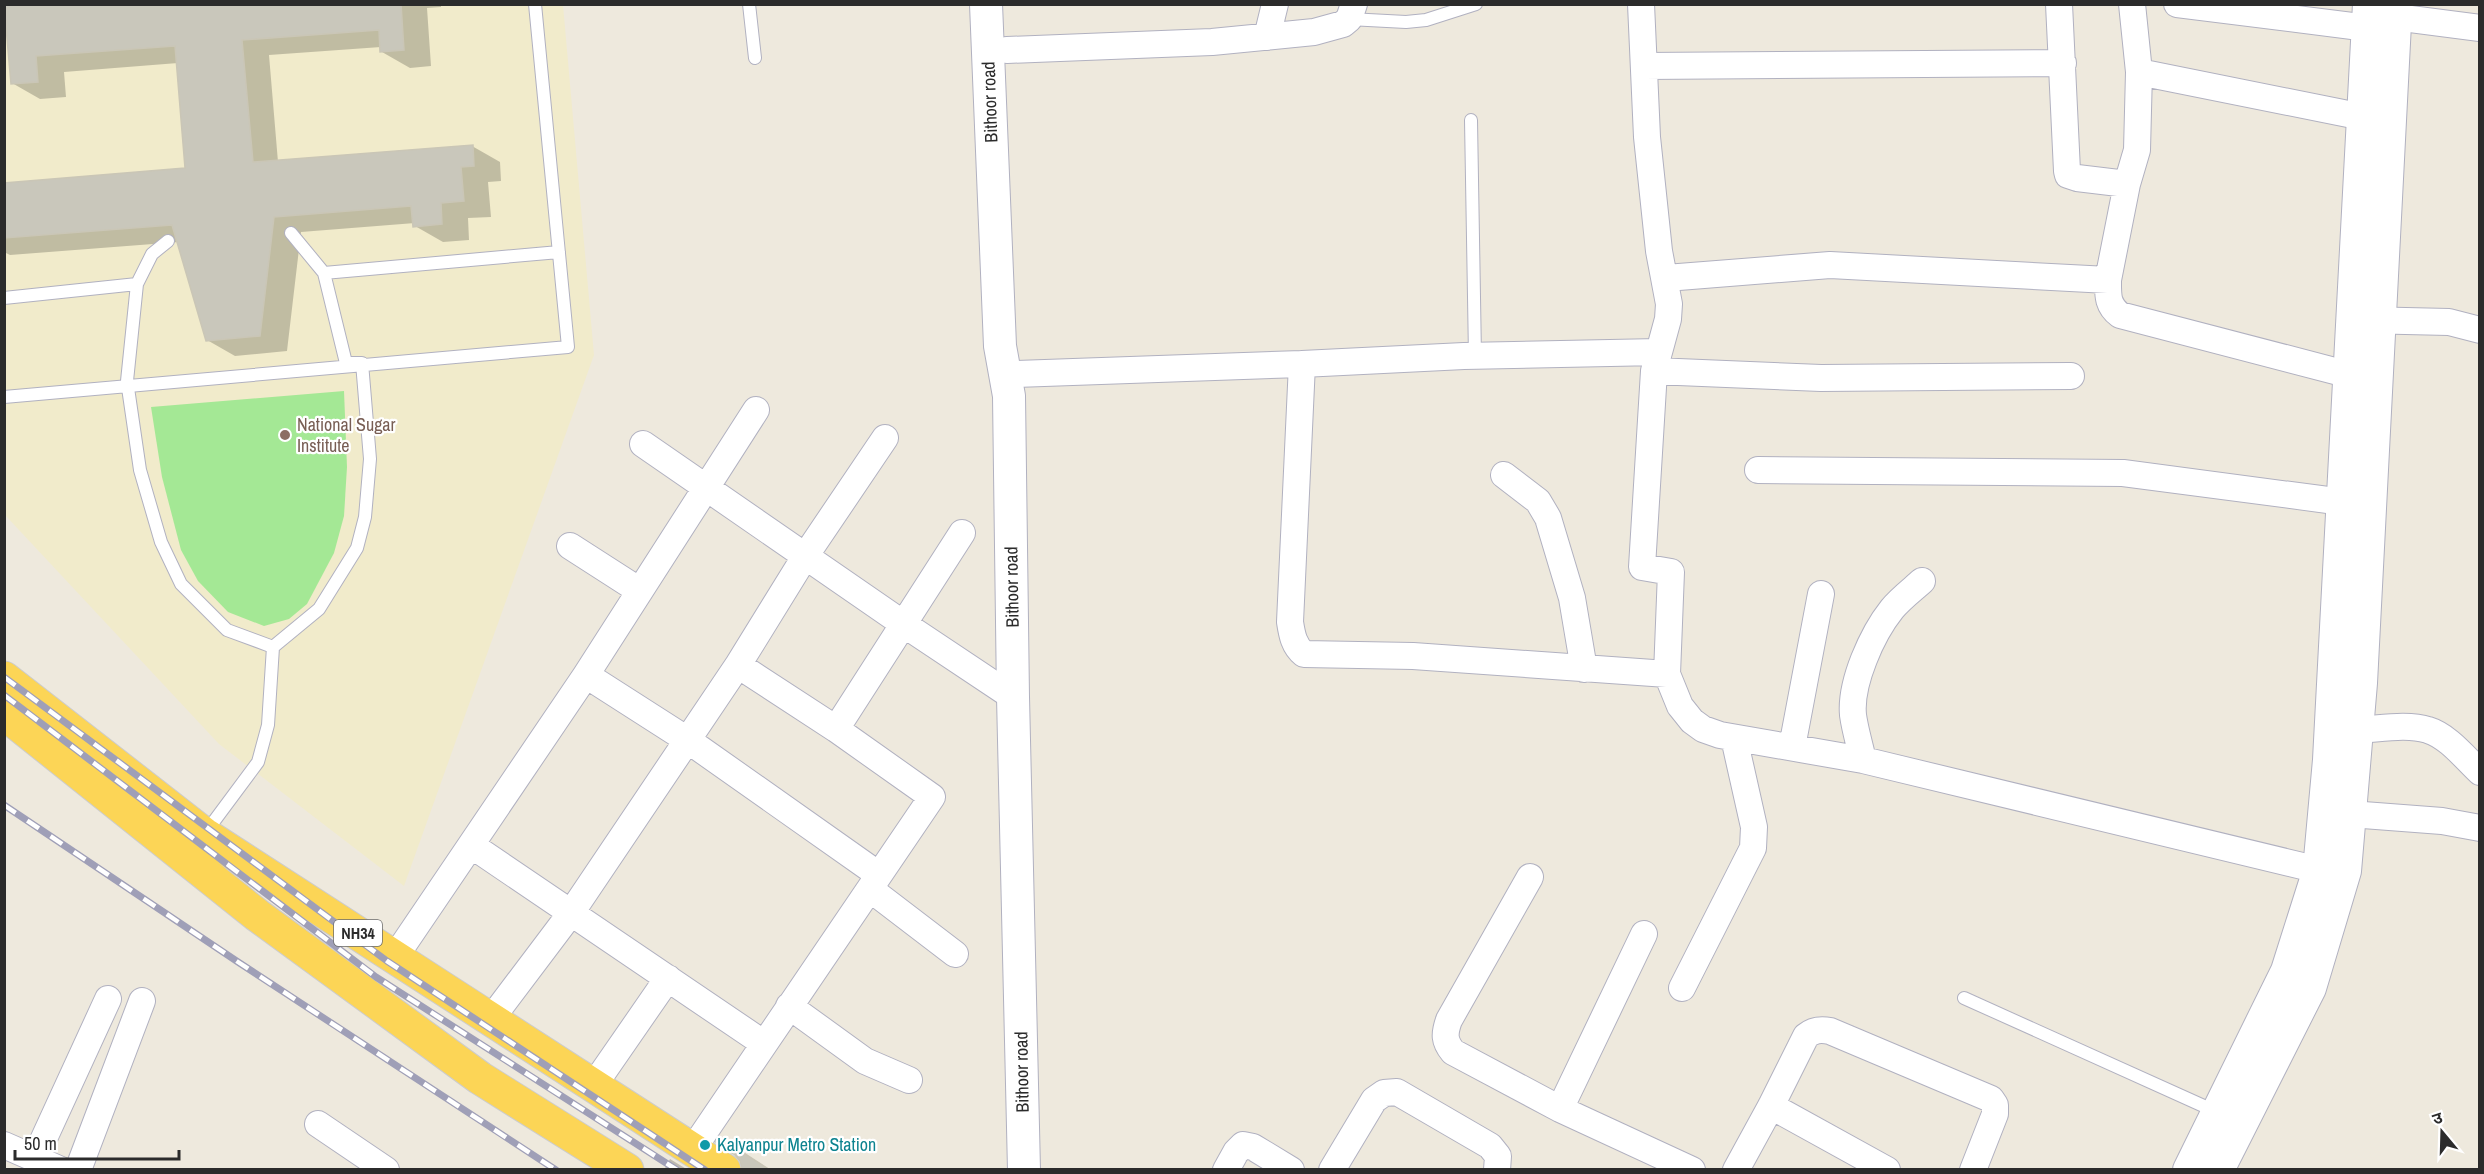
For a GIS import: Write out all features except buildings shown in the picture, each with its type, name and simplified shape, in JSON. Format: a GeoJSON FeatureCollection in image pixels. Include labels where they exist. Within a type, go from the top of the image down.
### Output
{"type":"FeatureCollection","features":[{"type":"Feature","properties":{"kind":"highway","name":"NH34"},"geometry":{"type":"LineString","coordinates":[[4,678],[195,845],[257,915],[480,1078],[627,1170]]}},
{"type":"Feature","properties":{"kind":"highway","name":"NH34"},"geometry":{"type":"LineString","coordinates":[[4,713],[195,845],[395,957],[724,1170]]}},
{"type":"Feature","properties":{"kind":"street","name":"Bithoor road"},"geometry":{"type":"LineString","coordinates":[[986,4],[1000,346],[1012,385],[1013,697],[1024,1170]]}},
{"type":"Feature","properties":{"kind":"street"},"geometry":{"type":"LineString","coordinates":[[1006,4],[1019,346],[1012,385],[1302,364],[1475,356],[1657,362],[1821,378],[2071,376]]}},
{"type":"Feature","properties":{"kind":"street"},"geometry":{"type":"LineString","coordinates":[[1267,37],[1275,4]]}},
{"type":"Feature","properties":{"kind":"street"},"geometry":{"type":"LineString","coordinates":[[1641,4],[1649,159],[1659,251],[1666,278],[1669,304],[1668,319],[1657,362],[1642,567],[1671,572],[1667,674],[1680,706],[1692,721],[1703,729],[1734,738],[1863,760],[2319,870]]}},
{"type":"Feature","properties":{"kind":"street"},"geometry":{"type":"LineString","coordinates":[[2059,4],[2068,175],[2127,184]]}},
{"type":"Feature","properties":{"kind":"street"},"geometry":{"type":"LineString","coordinates":[[2132,4],[2139,72],[2137,150],[2127,184],[2108,280],[2108,298],[2111,306],[2120,315],[2350,375]]}},
{"type":"Feature","properties":{"kind":"street"},"geometry":{"type":"LineString","coordinates":[[2177,4],[2382,14],[2480,28]]}},
{"type":"Feature","properties":{"kind":"street"},"geometry":{"type":"LineString","coordinates":[[1007,50],[1212,42],[1267,37],[1332,29],[1352,12]]}},
{"type":"Feature","properties":{"kind":"street"},"geometry":{"type":"LineString","coordinates":[[2189,1170],[2287,971],[2319,870],[2329,760],[2350,375],[2367,320],[2363,117],[2382,14]]}},
{"type":"Feature","properties":{"kind":"street"},"geometry":{"type":"LineString","coordinates":[[2218,1170],[2310,988],[2345,871],[2357,730],[2367,320],[2382,14]]}},
{"type":"Feature","properties":{"kind":"street"},"geometry":{"type":"LineString","coordinates":[[1644,66],[2063,63]]}},
{"type":"Feature","properties":{"kind":"street"},"geometry":{"type":"LineString","coordinates":[[2139,72],[2363,117]]}},
{"type":"Feature","properties":{"kind":"street"},"geometry":{"type":"LineString","coordinates":[[1666,278],[1830,266],[2108,280]]}},
{"type":"Feature","properties":{"kind":"street"},"geometry":{"type":"LineString","coordinates":[[2367,320],[2448,322],[2480,330]]}},
{"type":"Feature","properties":{"kind":"street"},"geometry":{"type":"LineString","coordinates":[[1302,364],[1290,622],[1298,649],[1304,654],[1413,656],[1667,674]]}},
{"type":"Feature","properties":{"kind":"street"},"geometry":{"type":"LineString","coordinates":[[395,957],[586,675],[756,410]]}},
{"type":"Feature","properties":{"kind":"street"},"geometry":{"type":"LineString","coordinates":[[491,1019],[571,913],[689,741],[806,555],[885,438]]}},
{"type":"Feature","properties":{"kind":"street"},"geometry":{"type":"LineString","coordinates":[[643,444],[1013,697]]}},
{"type":"Feature","properties":{"kind":"street"},"geometry":{"type":"LineString","coordinates":[[1758,470],[2123,473],[2343,502]]}},
{"type":"Feature","properties":{"kind":"street"},"geometry":{"type":"LineString","coordinates":[[1504,475],[1538,501],[1548,518],[1572,598],[1584,669]]}},
{"type":"Feature","properties":{"kind":"street"},"geometry":{"type":"LineString","coordinates":[[836,729],[905,625],[962,533]]}},
{"type":"Feature","properties":{"kind":"street"},"geometry":{"type":"LineString","coordinates":[[570,546],[640,591]]}},
{"type":"Feature","properties":{"kind":"street"},"geometry":{"type":"LineString","coordinates":[[1863,760],[1853,715],[1853,698],[1869,647],[1893,607],[1922,581]]}},
{"type":"Feature","properties":{"kind":"street"},"geometry":{"type":"LineString","coordinates":[[1792,747],[1821,594]]}},
{"type":"Feature","properties":{"kind":"street"},"geometry":{"type":"LineString","coordinates":[[693,1149],[932,797],[836,729],[738,665]]}},
{"type":"Feature","properties":{"kind":"street"},"geometry":{"type":"LineString","coordinates":[[586,675],[689,741],[875,882],[954,954]]}},
{"type":"Feature","properties":{"kind":"street"},"geometry":{"type":"LineString","coordinates":[[2357,730],[2414,727],[2429,730],[2439,735],[2480,772]]}},
{"type":"Feature","properties":{"kind":"street"},"geometry":{"type":"LineString","coordinates":[[1682,988],[1753,848],[1754,827],[1734,738]]}},
{"type":"Feature","properties":{"kind":"street"},"geometry":{"type":"LineString","coordinates":[[2350,814],[2442,821],[2480,828]]}},
{"type":"Feature","properties":{"kind":"street"},"geometry":{"type":"LineString","coordinates":[[471,845],[763,1043]]}},
{"type":"Feature","properties":{"kind":"street"},"geometry":{"type":"LineString","coordinates":[[1530,877],[1449,1020],[1445,1039],[1453,1052],[1560,1109],[1692,1170]]}},
{"type":"Feature","properties":{"kind":"street"},"geometry":{"type":"LineString","coordinates":[[1560,1109],[1644,934]]}},
{"type":"Feature","properties":{"kind":"street"},"geometry":{"type":"LineString","coordinates":[[594,1085],[668,978]]}},
{"type":"Feature","properties":{"kind":"street"},"geometry":{"type":"LineString","coordinates":[[35,1158],[108,999]]}},
{"type":"Feature","properties":{"kind":"street"},"geometry":{"type":"LineString","coordinates":[[78,1170],[142,1001]]}},
{"type":"Feature","properties":{"kind":"street"},"geometry":{"type":"LineString","coordinates":[[789,1006],[865,1061],[909,1080]]}},
{"type":"Feature","properties":{"kind":"street"},"geometry":{"type":"LineString","coordinates":[[1736,1170],[1806,1036],[1815,1030],[1830,1031],[1991,1099],[1995,1105],[1995,1114],[1973,1170]]}},
{"type":"Feature","properties":{"kind":"street"},"geometry":{"type":"LineString","coordinates":[[1332,1170],[1374,1100],[1390,1092],[1397,1092],[1490,1146],[1498,1156],[1497,1170]]}},
{"type":"Feature","properties":{"kind":"street"},"geometry":{"type":"LineString","coordinates":[[1771,1106],[1887,1170]]}},
{"type":"Feature","properties":{"kind":"street"},"geometry":{"type":"LineString","coordinates":[[318,1124],[386,1170]]}},
{"type":"Feature","properties":{"kind":"street"},"geometry":{"type":"LineString","coordinates":[[4,1145],[61,1170]]}},
{"type":"Feature","properties":{"kind":"street"},"geometry":{"type":"LineString","coordinates":[[1226,1170],[1236,1152],[1244,1145],[1253,1147],[1291,1170]]}},
{"type":"Feature","properties":{"kind":"lane"},"geometry":{"type":"LineString","coordinates":[[4,397],[568,346],[535,4]]}},
{"type":"Feature","properties":{"kind":"lane"},"geometry":{"type":"LineString","coordinates":[[750,4],[755,58]]}},
{"type":"Feature","properties":{"kind":"lane"},"geometry":{"type":"LineString","coordinates":[[1352,12],[1406,22],[1426,20],[1476,4]]}},
{"type":"Feature","properties":{"kind":"lane"},"geometry":{"type":"LineString","coordinates":[[1471,120],[1475,356]]}},
{"type":"Feature","properties":{"kind":"lane"},"geometry":{"type":"LineString","coordinates":[[291,232],[324,273],[346,363],[362,363]]}},
{"type":"Feature","properties":{"kind":"lane"},"geometry":{"type":"LineString","coordinates":[[168,241],[152,254],[136,284],[127,385],[140,470],[160,542],[181,584],[227,630],[273,647]]}},
{"type":"Feature","properties":{"kind":"lane"},"geometry":{"type":"LineString","coordinates":[[324,273],[559,252]]}},
{"type":"Feature","properties":{"kind":"lane"},"geometry":{"type":"LineString","coordinates":[[4,298],[136,284]]}},
{"type":"Feature","properties":{"kind":"lane"},"geometry":{"type":"LineString","coordinates":[[195,845],[258,762],[268,725],[273,647],[319,609],[357,548],[365,517],[370,459],[362,363]]}},
{"type":"Feature","properties":{"kind":"lane"},"geometry":{"type":"LineString","coordinates":[[1964,998],[2217,1112]]}},
{"type":"Feature","properties":{"kind":"shaded area","name":"National Sugar Institute"},"geometry":{"type":"Polygon","coordinates":[[[5,5],[563,5],[594,355],[404,886],[219,744],[5,515],[5,5]]]}},
{"type":"Feature","properties":{"kind":"green space"},"geometry":{"type":"Polygon","coordinates":[[[344,391],[347,467],[344,516],[334,553],[307,604],[289,619],[264,626],[228,612],[198,581],[181,550],[162,477],[151,407],[344,391]]]}},
{"type":"Feature","properties":{"kind":"railway"},"geometry":{"type":"LineString","coordinates":[[4,677],[387,961],[705,1170]]}},
{"type":"Feature","properties":{"kind":"railway"},"geometry":{"type":"LineString","coordinates":[[4,695],[376,977],[677,1170]]}},
{"type":"Feature","properties":{"kind":"railway"},"geometry":{"type":"LineString","coordinates":[[4,805],[238,962],[556,1170]]}},
{"type":"Feature","properties":{"kind":"place","name":"National Sugar Institute"},"geometry":{"type":"Point","coordinates":[285,435]}},
{"type":"Feature","properties":{"kind":"place","name":"Kalyanpur Metro Station"},"geometry":{"type":"Point","coordinates":[705,1145]}}]}
